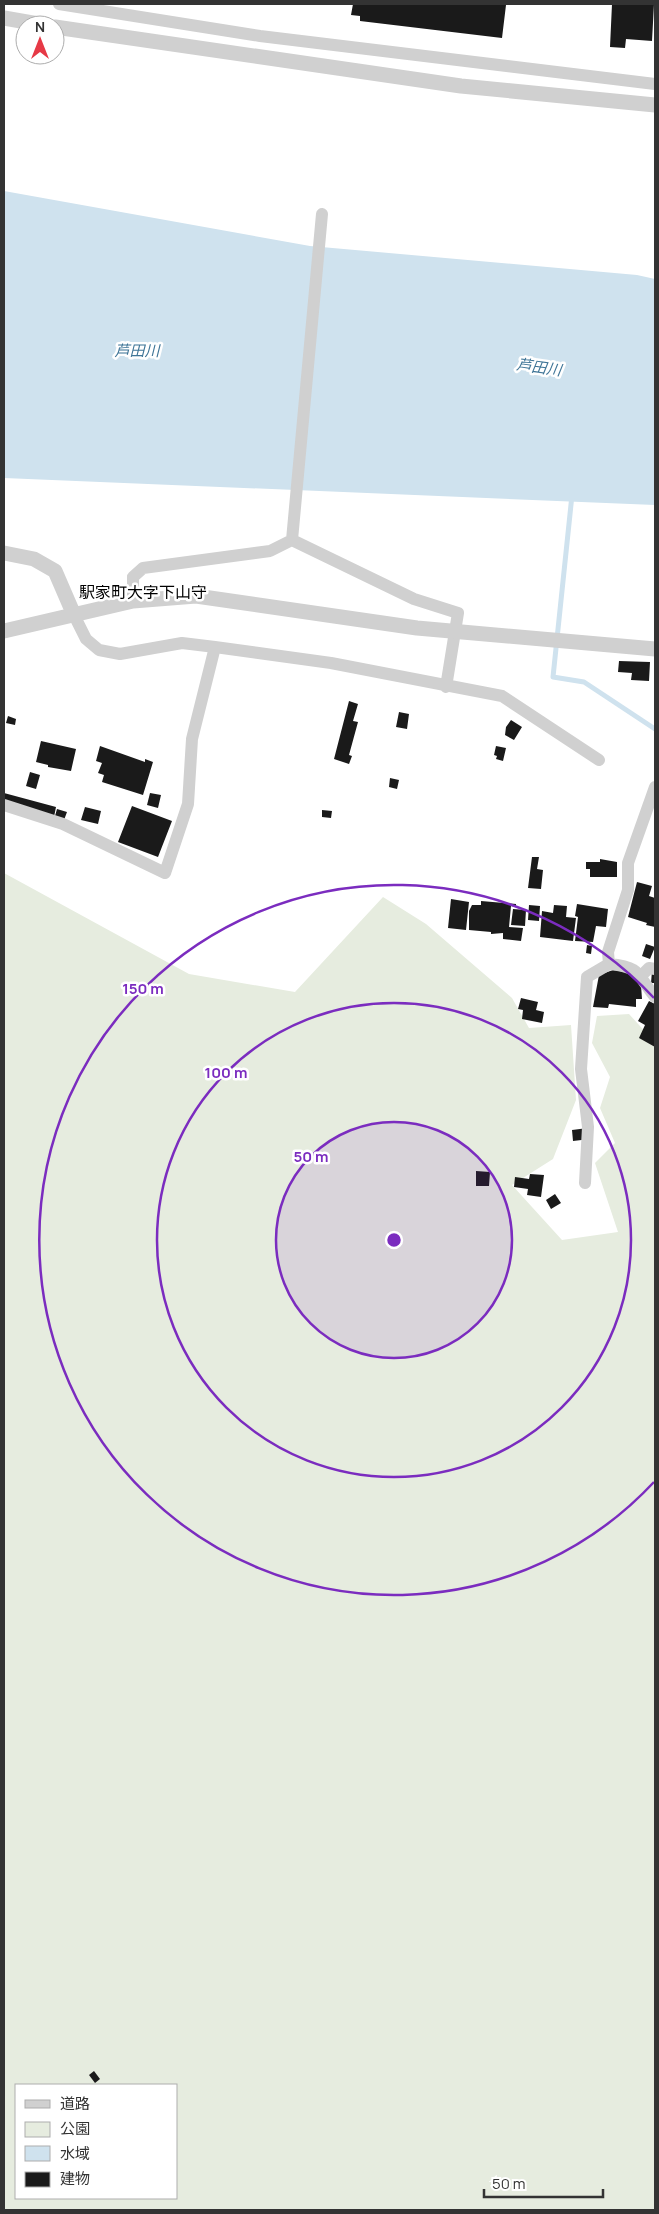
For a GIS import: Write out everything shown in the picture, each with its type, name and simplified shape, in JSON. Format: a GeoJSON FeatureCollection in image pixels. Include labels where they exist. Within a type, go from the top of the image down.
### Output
{"type":"FeatureCollection","features":[{"type":"Feature","properties":{"kind":"street"},"geometry":{"type":"LineString","coordinates":[[59,4],[260,36],[655,84]]}},
{"type":"Feature","properties":{"kind":"street"},"geometry":{"type":"LineString","coordinates":[[65,28],[461,86],[655,105]]}},
{"type":"Feature","properties":{"kind":"street"},"geometry":{"type":"LineString","coordinates":[[292,540],[322,214]]}},
{"type":"Feature","properties":{"kind":"street"},"geometry":{"type":"LineString","coordinates":[[133,601],[133,577],[143,568],[270,551],[292,540]]}},
{"type":"Feature","properties":{"kind":"street"},"geometry":{"type":"LineString","coordinates":[[292,540],[414,599],[458,613],[446,686]]}},
{"type":"Feature","properties":{"kind":"street"},"geometry":{"type":"LineString","coordinates":[[4,553],[34,559],[55,571],[86,640],[99,650],[120,654],[182,643],[215,646],[331,663],[502,696],[599,760]]}},
{"type":"Feature","properties":{"kind":"street"},"geometry":{"type":"LineString","coordinates":[[4,632],[133,601],[196,596],[417,628],[655,649]]}},
{"type":"Feature","properties":{"kind":"street"},"geometry":{"type":"LineString","coordinates":[[4,805],[63,824],[165,873],[188,804],[192,739],[215,646]]}},
{"type":"Feature","properties":{"kind":"street"},"geometry":{"type":"LineString","coordinates":[[609,964],[608,952],[628,890],[628,863],[655,787]]}},
{"type":"Feature","properties":{"kind":"street"},"geometry":{"type":"LineString","coordinates":[[585,1183],[588,1127],[581,1069],[587,977],[609,964],[627,965],[642,975],[655,997]]}},
{"type":"Feature","properties":{"kind":"street"},"geometry":{"type":"LineString","coordinates":[[642,975],[649,968],[655,968]]}},
{"type":"Feature","properties":{"kind":"green space"},"geometry":{"type":"Polygon","coordinates":[[[4,873],[189,974],[295,992],[383,897],[426,924],[512,998],[529,1028],[571,1025],[576,1100],[553,1159],[512,1185],[562,1240],[618,1232],[595,1163],[615,1143],[600,1108],[610,1077],[592,1043],[597,1016],[629,1014],[655,1041],[655,2210],[4,2210],[4,873]]]}},
{"type":"Feature","properties":{"kind":"water","name":"芦田川"},"geometry":{"type":"Polygon","coordinates":[[[4,191],[310,246],[637,275],[655,279],[655,505],[4,478],[4,191]]]}},
{"type":"Feature","properties":{"kind":"building"},"geometry":{"type":"Polygon","coordinates":[[[353,4],[506,5],[502,38],[360,21],[360,16],[351,15],[353,4]]]}},
{"type":"Feature","properties":{"kind":"building"},"geometry":{"type":"Polygon","coordinates":[[[612,4],[654,4],[652,41],[626,39],[625,48],[610,47],[612,4]]]}},
{"type":"Feature","properties":{"kind":"building"},"geometry":{"type":"Polygon","coordinates":[[[619,661],[650,662],[649,681],[631,680],[632,673],[618,672],[619,661]]]}},
{"type":"Feature","properties":{"kind":"building"},"geometry":{"type":"Polygon","coordinates":[[[349,701],[358,704],[353,721],[358,722],[349,755],[352,756],[349,764],[334,759],[349,701]]]}},
{"type":"Feature","properties":{"kind":"building"},"geometry":{"type":"Polygon","coordinates":[[[399,712],[409,714],[407,729],[396,727],[399,712]]]}},
{"type":"Feature","properties":{"kind":"building"},"geometry":{"type":"Polygon","coordinates":[[[8,716],[16,719],[15,725],[6,723],[8,716]]]}},
{"type":"Feature","properties":{"kind":"building"},"geometry":{"type":"Polygon","coordinates":[[[511,720],[522,727],[514,740],[505,735],[506,727],[511,720]]]}},
{"type":"Feature","properties":{"kind":"building"},"geometry":{"type":"Polygon","coordinates":[[[41,741],[76,749],[71,771],[48,767],[48,765],[36,762],[41,741]]]}},
{"type":"Feature","properties":{"kind":"building"},"geometry":{"type":"Polygon","coordinates":[[[100,746],[145,762],[145,759],[153,762],[143,795],[102,782],[104,775],[98,773],[102,763],[96,761],[100,746]]]}},
{"type":"Feature","properties":{"kind":"building"},"geometry":{"type":"Polygon","coordinates":[[[496,746],[506,748],[503,761],[496,759],[497,756],[494,755],[496,746]]]}},
{"type":"Feature","properties":{"kind":"building"},"geometry":{"type":"Polygon","coordinates":[[[30,772],[40,775],[36,789],[26,786],[30,772]]]}},
{"type":"Feature","properties":{"kind":"building"},"geometry":{"type":"Polygon","coordinates":[[[390,778],[399,780],[397,789],[389,787],[390,778]]]}},
{"type":"Feature","properties":{"kind":"building"},"geometry":{"type":"Polygon","coordinates":[[[4,793],[56,807],[54,817],[4,803],[4,793]]]}},
{"type":"Feature","properties":{"kind":"building"},"geometry":{"type":"Polygon","coordinates":[[[150,793],[161,795],[158,808],[147,805],[150,793]]]}},
{"type":"Feature","properties":{"kind":"building"},"geometry":{"type":"Polygon","coordinates":[[[132,806],[172,821],[158,857],[118,842],[132,806]]]}},
{"type":"Feature","properties":{"kind":"building"},"geometry":{"type":"Polygon","coordinates":[[[85,807],[101,811],[98,824],[81,820],[85,807]]]}},
{"type":"Feature","properties":{"kind":"building"},"geometry":{"type":"Polygon","coordinates":[[[57,809],[67,812],[64,820],[55,816],[57,809]]]}},
{"type":"Feature","properties":{"kind":"building"},"geometry":{"type":"Polygon","coordinates":[[[322,810],[332,811],[331,818],[322,817],[322,810]]]}},
{"type":"Feature","properties":{"kind":"building"},"geometry":{"type":"Polygon","coordinates":[[[532,857],[539,857],[537,869],[543,870],[541,889],[528,888],[532,857]]]}},
{"type":"Feature","properties":{"kind":"building"},"geometry":{"type":"Polygon","coordinates":[[[600,859],[617,862],[617,877],[590,877],[590,869],[586,869],[586,862],[600,862],[600,859]]]}},
{"type":"Feature","properties":{"kind":"building"},"geometry":{"type":"Polygon","coordinates":[[[637,882],[652,886],[649,896],[655,898],[655,927],[628,917],[637,882]]]}},
{"type":"Feature","properties":{"kind":"building"},"geometry":{"type":"Polygon","coordinates":[[[451,899],[469,902],[466,930],[448,928],[451,899]]]}},
{"type":"Feature","properties":{"kind":"building"},"geometry":{"type":"Polygon","coordinates":[[[481,901],[516,904],[516,907],[511,906],[509,927],[523,928],[521,941],[503,939],[503,933],[491,934],[491,932],[469,930],[469,911],[472,905],[481,905],[481,901]]]}},
{"type":"Feature","properties":{"kind":"building"},"geometry":{"type":"Polygon","coordinates":[[[577,904],[608,909],[606,927],[596,926],[593,942],[575,941],[578,917],[575,916],[577,904]]]}},
{"type":"Feature","properties":{"kind":"building"},"geometry":{"type":"Polygon","coordinates":[[[529,905],[540,906],[539,921],[528,920],[529,905]]]}},
{"type":"Feature","properties":{"kind":"building"},"geometry":{"type":"Polygon","coordinates":[[[554,905],[567,906],[566,917],[576,918],[573,941],[540,937],[542,911],[553,913],[554,905]]]}},
{"type":"Feature","properties":{"kind":"building"},"geometry":{"type":"Polygon","coordinates":[[[513,909],[526,910],[525,926],[511,925],[513,909]]]}},
{"type":"Feature","properties":{"kind":"building"},"geometry":{"type":"Polygon","coordinates":[[[646,944],[655,947],[650,959],[642,956],[646,944]]]}},
{"type":"Feature","properties":{"kind":"building"},"geometry":{"type":"Polygon","coordinates":[[[587,945],[592,946],[591,954],[586,953],[587,945]]]}},
{"type":"Feature","properties":{"kind":"building"},"geometry":{"type":"Polygon","coordinates":[[[613,970],[632,973],[641,985],[642,999],[636,999],[636,1007],[609,1004],[608,1008],[593,1007],[599,975],[613,970]]]}},
{"type":"Feature","properties":{"kind":"building"},"geometry":{"type":"Polygon","coordinates":[[[652,971],[655,971],[655,983],[651,983],[652,971]]]}},
{"type":"Feature","properties":{"kind":"building"},"geometry":{"type":"Polygon","coordinates":[[[521,998],[538,1002],[536,1010],[544,1012],[542,1023],[522,1019],[523,1010],[518,1009],[521,998]]]}},
{"type":"Feature","properties":{"kind":"building"},"geometry":{"type":"Polygon","coordinates":[[[649,1001],[655,1004],[655,1047],[639,1038],[645,1025],[638,1021],[649,1001]]]}},
{"type":"Feature","properties":{"kind":"building"},"geometry":{"type":"Polygon","coordinates":[[[588,1128],[590,1139],[573,1141],[572,1130],[588,1128]]]}},
{"type":"Feature","properties":{"kind":"building"},"geometry":{"type":"Polygon","coordinates":[[[476,1171],[490,1172],[489,1186],[476,1186],[476,1171]]]}},
{"type":"Feature","properties":{"kind":"building"},"geometry":{"type":"Polygon","coordinates":[[[530,1174],[544,1175],[541,1197],[527,1195],[528,1189],[514,1187],[515,1177],[529,1179],[530,1174]]]}},
{"type":"Feature","properties":{"kind":"building"},"geometry":{"type":"Polygon","coordinates":[[[555,1194],[561,1203],[551,1209],[546,1200],[555,1194]]]}},
{"type":"Feature","properties":{"kind":"building"},"geometry":{"type":"Polygon","coordinates":[[[94,2071],[100,2079],[95,2083],[89,2075],[94,2071]]]}},
{"type":"Feature","properties":{"kind":"waterway"},"geometry":{"type":"LineString","coordinates":[[572,495],[553,677],[584,682],[655,729]]}},
{"type":"Feature","properties":{"kind":"district","name":"駅家町大字下山守"},"geometry":{"type":"Point","coordinates":[143,592]}}]}
